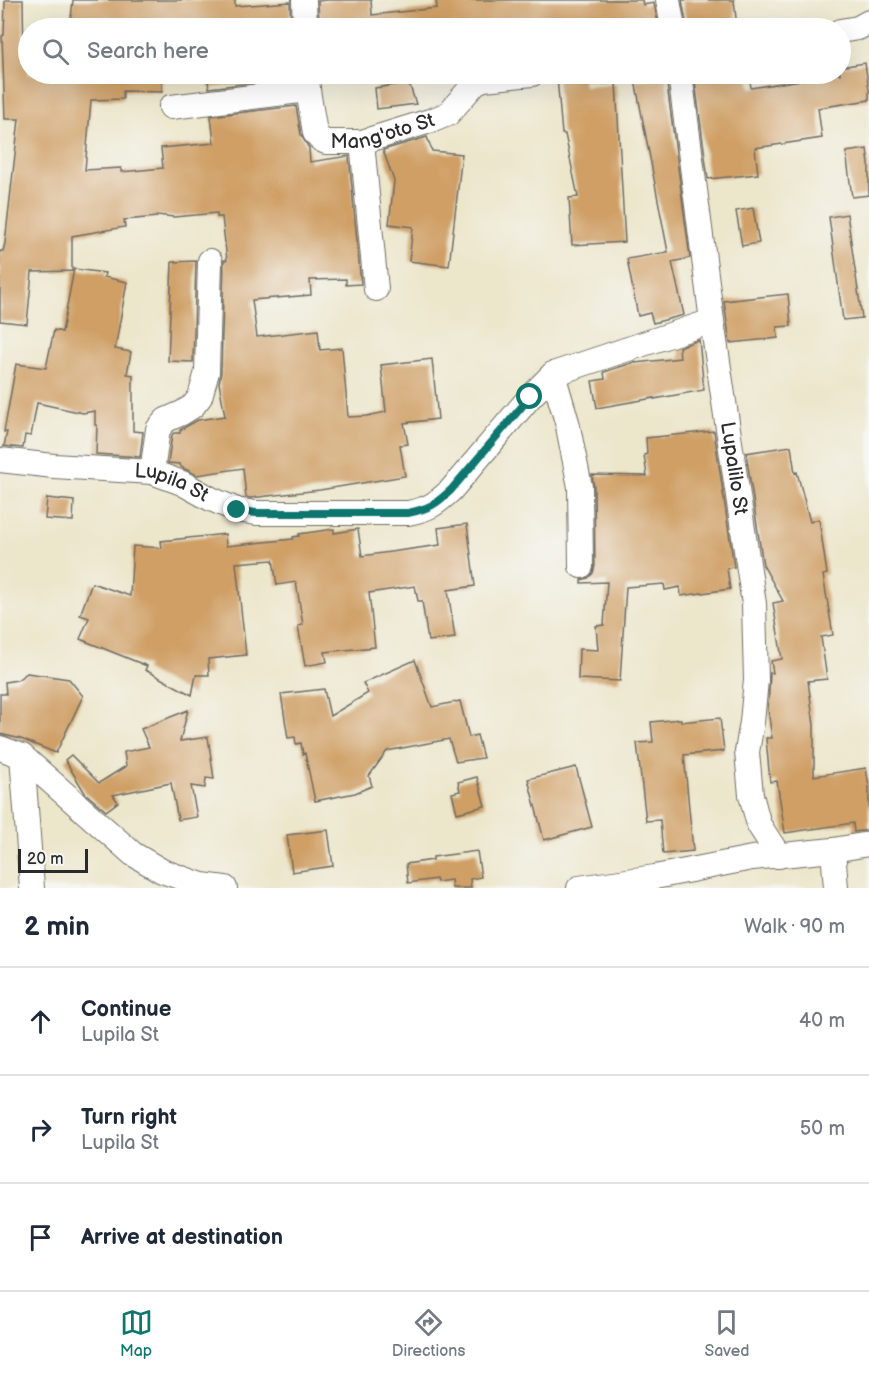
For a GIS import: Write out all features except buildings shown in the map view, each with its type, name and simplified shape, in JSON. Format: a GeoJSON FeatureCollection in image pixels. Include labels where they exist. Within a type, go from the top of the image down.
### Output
{"type":"FeatureCollection","features":[{"type":"Feature","properties":{"kind":"street"},"geometry":{"type":"LineString","coordinates":[[304,0],[305,18]]}},
{"type":"Feature","properties":{"kind":"street"},"geometry":{"type":"LineString","coordinates":[[668,0],[671,18]]}},
{"type":"Feature","properties":{"kind":"street"},"geometry":{"type":"LineString","coordinates":[[851,29],[868,27]]}},
{"type":"Feature","properties":{"kind":"street"},"geometry":{"type":"LineString","coordinates":[[171,107],[297,84]]}},
{"type":"Feature","properties":{"kind":"street","name":"Mang'oto St"},"geometry":{"type":"LineString","coordinates":[[308,84],[315,133],[320,139],[326,142],[362,142],[448,114],[474,84]]}},
{"type":"Feature","properties":{"kind":"street","name":"Lupalilo St"},"geometry":{"type":"LineString","coordinates":[[681,84],[712,321],[754,604],[756,680],[747,752],[751,795],[759,825],[779,856]]}},
{"type":"Feature","properties":{"kind":"street"},"geometry":{"type":"LineString","coordinates":[[362,142],[376,289]]}},
{"type":"Feature","properties":{"kind":"street"},"geometry":{"type":"LineString","coordinates":[[152,472],[158,429],[166,420],[193,406],[200,397],[207,372],[210,261]]}},
{"type":"Feature","properties":{"kind":"street"},"geometry":{"type":"LineString","coordinates":[[580,566],[580,487],[569,430],[553,374],[712,321]]}},
{"type":"Feature","properties":{"kind":"street","name":"Lupila St"},"geometry":{"type":"LineString","coordinates":[[0,460],[152,472],[246,512],[408,513],[423,510],[451,490],[530,397],[553,374]]}},
{"type":"Feature","properties":{"kind":"street"},"geometry":{"type":"LineString","coordinates":[[11,752],[32,888]]}},
{"type":"Feature","properties":{"kind":"street"},"geometry":{"type":"LineString","coordinates":[[11,752],[133,854],[162,871],[202,885],[225,888]]}},
{"type":"Feature","properties":{"kind":"street"},"geometry":{"type":"LineString","coordinates":[[579,888],[655,877],[752,858],[869,844]]}},
{"type":"Feature","properties":{"kind":"street"},"geometry":{"type":"LineString","coordinates":[[832,850],[836,888]]}},
{"type":"Feature","properties":{"kind":"route"},"geometry":{"type":"LineString","coordinates":[[237,510],[256,513],[408,513],[423,510],[451,490],[530,397]]}}]}
